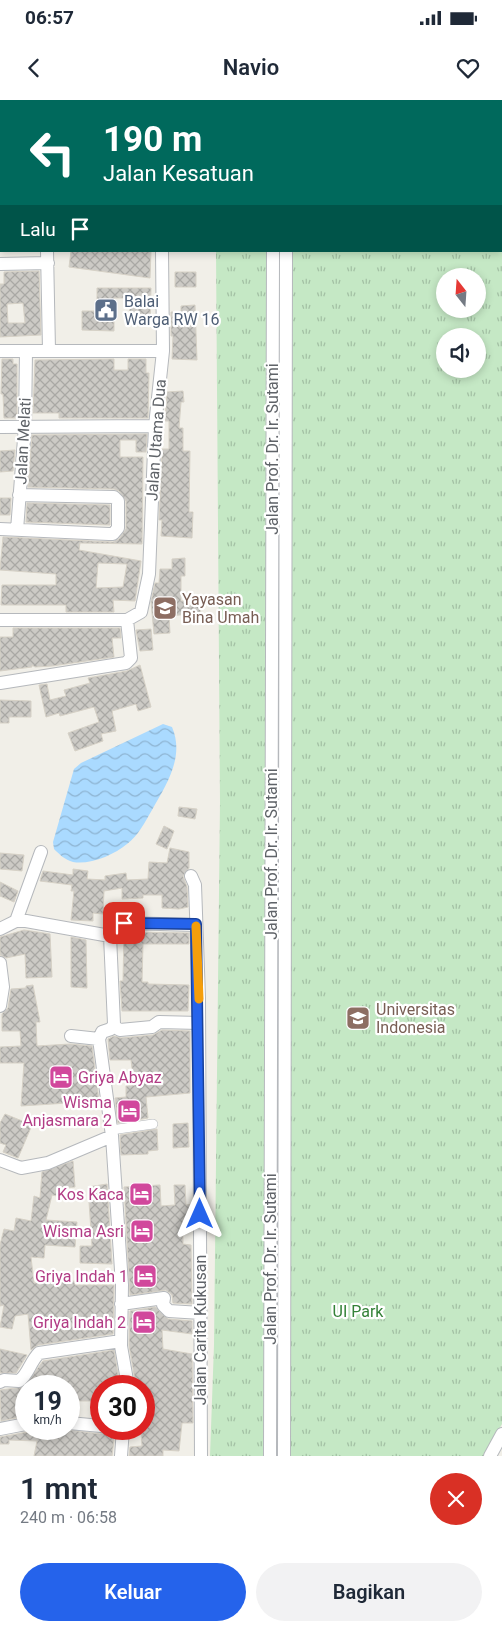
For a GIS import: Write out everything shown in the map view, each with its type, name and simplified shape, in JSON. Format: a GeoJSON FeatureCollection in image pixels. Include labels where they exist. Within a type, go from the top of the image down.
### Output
{"type":"FeatureCollection","features":[{"type":"Feature","properties":{"kind":"street","name":"Jalan Utama Dua"},"geometry":{"type":"LineString","coordinates":[[127,620],[141,612],[149,574],[155,426],[163,351],[162,252]]}},
{"type":"Feature","properties":{"kind":"street","name":"Jalan Prof. Dr. Ir. Sutami"},"geometry":{"type":"LineString","coordinates":[[270,1456],[273,252]]}},
{"type":"Feature","properties":{"kind":"street","name":"Jalan Prof. Dr. Ir. Sutami"},"geometry":{"type":"LineString","coordinates":[[284,1456],[286,252]]}},
{"type":"Feature","properties":{"kind":"street"},"geometry":{"type":"LineString","coordinates":[[0,264],[47,257],[49,350]]}},
{"type":"Feature","properties":{"kind":"street"},"geometry":{"type":"LineString","coordinates":[[0,351],[163,351]]}},
{"type":"Feature","properties":{"kind":"street","name":"Jalan Melati"},"geometry":{"type":"LineString","coordinates":[[17,530],[25,426],[26,351]]}},
{"type":"Feature","properties":{"kind":"street"},"geometry":{"type":"LineString","coordinates":[[0,427],[155,426]]}},
{"type":"Feature","properties":{"kind":"street"},"geometry":{"type":"LineString","coordinates":[[0,529],[109,534],[115,532],[118,528],[118,501],[114,497],[20,495]]}},
{"type":"Feature","properties":{"kind":"street"},"geometry":{"type":"LineString","coordinates":[[0,620],[127,620],[131,658],[126,663],[0,683]]}},
{"type":"Feature","properties":{"kind":"street"},"geometry":{"type":"LineString","coordinates":[[16,921],[41,852]]}},
{"type":"Feature","properties":{"kind":"street","name":"Jalan Carita Kukusan"},"geometry":{"type":"LineString","coordinates":[[191,876],[195,885],[199,1023],[200,1456]]}},
{"type":"Feature","properties":{"kind":"street"},"geometry":{"type":"LineString","coordinates":[[0,929],[16,921],[110,936]]}},
{"type":"Feature","properties":{"kind":"street"},"geometry":{"type":"LineString","coordinates":[[113,1026],[110,936],[118,925],[124,923],[196,924]]}},
{"type":"Feature","properties":{"kind":"street"},"geometry":{"type":"LineString","coordinates":[[0,963],[3,977],[0,1006]]}},
{"type":"Feature","properties":{"kind":"street"},"geometry":{"type":"LineString","coordinates":[[113,1026],[120,1030],[152,1027],[159,1022],[199,1023]]}},
{"type":"Feature","properties":{"kind":"street"},"geometry":{"type":"LineString","coordinates":[[113,1026],[102,1032],[99,1040],[111,1133],[121,1304],[121,1341],[126,1375]]}},
{"type":"Feature","properties":{"kind":"street"},"geometry":{"type":"LineString","coordinates":[[71,1036],[99,1040]]}},
{"type":"Feature","properties":{"kind":"street"},"geometry":{"type":"LineString","coordinates":[[0,1160],[21,1168],[48,1163],[111,1133],[153,1124]]}},
{"type":"Feature","properties":{"kind":"street"},"geometry":{"type":"LineString","coordinates":[[121,1304],[164,1298],[163,1305],[168,1311],[201,1313]]}},
{"type":"Feature","properties":{"kind":"street"},"geometry":{"type":"LineString","coordinates":[[0,1382],[4,1380],[19,1382],[24,1378],[31,1361],[39,1353],[121,1341]]}},
{"type":"Feature","properties":{"kind":"street"},"geometry":{"type":"LineString","coordinates":[[0,1428],[15,1426]]}},
{"type":"Feature","properties":{"kind":"street"},"geometry":{"type":"LineString","coordinates":[[490,1456],[502,1434]]}},
{"type":"Feature","properties":{"kind":"street"},"geometry":{"type":"LineString","coordinates":[[121,1440],[121,1456]]}},
{"type":"Feature","properties":{"kind":"green space","name":"UI Park"},"geometry":{"type":"Polygon","coordinates":[[[216,252],[502,252],[502,1424],[483,1456],[210,1456],[214,1345],[220,802],[216,252]]]}},
{"type":"Feature","properties":{"kind":"water"},"geometry":{"type":"Polygon","coordinates":[[[163,724],[172,727],[176,749],[175,760],[163,791],[138,833],[122,848],[94,861],[80,863],[62,857],[54,849],[53,842],[74,769],[81,763],[163,724]]]}},
{"type":"Feature","properties":{"kind":"building"},"geometry":{"type":"Polygon","coordinates":[[[71,252],[151,252],[150,278],[69,267],[71,252]]]}},
{"type":"Feature","properties":{"kind":"building"},"geometry":{"type":"Polygon","coordinates":[[[39,271],[41,335],[0,337],[0,284],[4,284],[4,272],[39,271]],[[23,303],[7,304],[8,323],[25,323],[23,303]]]}},
{"type":"Feature","properties":{"kind":"building"},"geometry":{"type":"Polygon","coordinates":[[[175,272],[196,272],[196,287],[175,287],[175,272]]]}},
{"type":"Feature","properties":{"kind":"building"},"geometry":{"type":"Polygon","coordinates":[[[97,288],[151,288],[150,323],[129,322],[130,298],[114,298],[114,331],[82,330],[82,311],[97,311],[97,288]]]}},
{"type":"Feature","properties":{"kind":"building"},"geometry":{"type":"Polygon","coordinates":[[[195,305],[197,360],[172,359],[171,312],[181,312],[181,306],[195,305]]]}},
{"type":"Feature","properties":{"kind":"building"},"geometry":{"type":"Polygon","coordinates":[[[2,359],[13,359],[13,364],[17,364],[17,418],[4,418],[3,394],[1,394],[2,359]]]}},
{"type":"Feature","properties":{"kind":"building"},"geometry":{"type":"Polygon","coordinates":[[[114,359],[114,370],[128,370],[128,359],[146,359],[146,373],[149,373],[148,418],[59,418],[59,413],[33,413],[35,360],[114,359]]]}},
{"type":"Feature","properties":{"kind":"building"},"geometry":{"type":"Polygon","coordinates":[[[183,391],[184,402],[181,402],[179,428],[183,428],[183,451],[190,451],[189,512],[193,512],[192,538],[161,536],[162,520],[159,520],[162,449],[169,449],[169,421],[165,421],[167,392],[183,391]]]}},
{"type":"Feature","properties":{"kind":"building"},"geometry":{"type":"Polygon","coordinates":[[[147,434],[146,452],[136,452],[136,440],[120,440],[120,457],[143,457],[142,544],[80,543],[79,550],[141,561],[135,601],[113,600],[114,612],[66,612],[66,605],[1,605],[2,585],[56,585],[56,574],[0,570],[3,537],[113,542],[119,539],[126,529],[126,501],[119,491],[114,489],[28,487],[32,435],[147,434]],[[98,563],[96,588],[123,587],[127,564],[98,563]]]}},
{"type":"Feature","properties":{"kind":"building"},"geometry":{"type":"Polygon","coordinates":[[[15,450],[13,471],[0,472],[0,451],[15,450]]]}},
{"type":"Feature","properties":{"kind":"building"},"geometry":{"type":"Polygon","coordinates":[[[0,498],[11,498],[10,515],[0,515],[0,498]]]}},
{"type":"Feature","properties":{"kind":"building"},"geometry":{"type":"Polygon","coordinates":[[[27,503],[110,505],[110,525],[26,522],[27,503]]]}},
{"type":"Feature","properties":{"kind":"building"},"geometry":{"type":"Polygon","coordinates":[[[185,558],[185,576],[181,576],[181,601],[200,600],[201,616],[190,617],[190,614],[169,616],[170,633],[154,634],[151,602],[155,583],[159,583],[160,569],[172,569],[172,559],[185,558]]]}},
{"type":"Feature","properties":{"kind":"building"},"geometry":{"type":"Polygon","coordinates":[[[13,628],[120,628],[121,638],[112,638],[114,657],[52,666],[35,667],[32,665],[32,667],[0,671],[0,637],[13,637],[13,628]]]}},
{"type":"Feature","properties":{"kind":"building"},"geometry":{"type":"Polygon","coordinates":[[[151,629],[153,650],[140,651],[136,630],[151,629]]]}},
{"type":"Feature","properties":{"kind":"building"},"geometry":{"type":"Polygon","coordinates":[[[140,665],[151,707],[138,711],[136,704],[112,711],[116,731],[101,734],[103,741],[75,751],[68,733],[99,722],[94,707],[60,716],[59,713],[46,717],[39,685],[47,684],[50,700],[66,696],[64,690],[90,683],[88,678],[127,671],[140,665]]]}},
{"type":"Feature","properties":{"kind":"building"},"geometry":{"type":"Polygon","coordinates":[[[0,700],[31,701],[31,717],[9,717],[9,723],[0,723],[0,700]]]}},
{"type":"Feature","properties":{"kind":"building"},"geometry":{"type":"Polygon","coordinates":[[[179,807],[197,809],[195,819],[178,816],[179,807]]]}},
{"type":"Feature","properties":{"kind":"building"},"geometry":{"type":"Polygon","coordinates":[[[164,826],[174,831],[167,849],[156,844],[164,826]]]}},
{"type":"Feature","properties":{"kind":"building"},"geometry":{"type":"Polygon","coordinates":[[[170,848],[189,852],[189,868],[183,876],[187,887],[188,907],[179,909],[162,908],[162,895],[143,895],[143,898],[122,899],[122,888],[104,891],[103,914],[93,913],[93,921],[71,920],[74,891],[71,891],[72,885],[40,881],[43,871],[73,875],[73,869],[88,871],[87,879],[105,880],[105,876],[126,873],[127,880],[148,879],[149,862],[167,863],[170,848]]]}},
{"type":"Feature","properties":{"kind":"building"},"geometry":{"type":"Polygon","coordinates":[[[0,853],[24,855],[22,871],[0,869],[0,853]]]}},
{"type":"Feature","properties":{"kind":"building"},"geometry":{"type":"Polygon","coordinates":[[[0,882],[18,891],[14,902],[0,896],[0,882]]]}},
{"type":"Feature","properties":{"kind":"building"},"geometry":{"type":"Polygon","coordinates":[[[24,930],[50,934],[52,977],[26,978],[25,954],[6,958],[0,955],[0,937],[24,930]]]}},
{"type":"Feature","properties":{"kind":"building"},"geometry":{"type":"Polygon","coordinates":[[[124,932],[189,933],[189,944],[143,944],[142,982],[148,982],[148,984],[189,985],[188,1011],[122,1011],[120,981],[123,981],[124,932]]]}},
{"type":"Feature","properties":{"kind":"building"},"geometry":{"type":"Polygon","coordinates":[[[71,937],[86,940],[87,988],[71,987],[71,937]]]}},
{"type":"Feature","properties":{"kind":"building","name":"Griya Abyaz"},"geometry":{"type":"Polygon","coordinates":[[[33,985],[40,1022],[36,1022],[37,1046],[70,1044],[92,1046],[99,1101],[21,1106],[24,1063],[0,1063],[0,1047],[21,1046],[20,1031],[2,1031],[2,1014],[8,1008],[11,989],[26,988],[26,986],[33,985]]]}},
{"type":"Feature","properties":{"kind":"building"},"geometry":{"type":"Polygon","coordinates":[[[162,1030],[190,1031],[190,1093],[146,1097],[148,1118],[118,1123],[115,1098],[126,1097],[126,1086],[134,1085],[131,1060],[110,1060],[108,1039],[114,1036],[121,1038],[153,1035],[162,1030]]]}},
{"type":"Feature","properties":{"kind":"building"},"geometry":{"type":"Polygon","coordinates":[[[5,1114],[32,1125],[18,1158],[3,1152],[6,1145],[0,1143],[0,1123],[5,1114]]]}},
{"type":"Feature","properties":{"kind":"building"},"geometry":{"type":"Polygon","coordinates":[[[188,1123],[189,1147],[173,1148],[173,1124],[188,1123]]]}},
{"type":"Feature","properties":{"kind":"building"},"geometry":{"type":"Polygon","coordinates":[[[157,1129],[158,1150],[148,1151],[148,1154],[121,1155],[120,1135],[157,1129]]]}},
{"type":"Feature","properties":{"kind":"building"},"geometry":{"type":"Polygon","coordinates":[[[73,1161],[75,1187],[57,1188],[57,1196],[52,1195],[46,1220],[77,1222],[75,1247],[45,1245],[44,1258],[31,1257],[34,1283],[75,1281],[75,1285],[114,1285],[113,1334],[38,1345],[31,1350],[28,1314],[15,1316],[12,1329],[0,1327],[4,1305],[0,1306],[0,1245],[4,1229],[14,1231],[16,1218],[31,1221],[34,1196],[40,1198],[42,1172],[73,1161]]]}},
{"type":"Feature","properties":{"kind":"building"},"geometry":{"type":"Polygon","coordinates":[[[107,1184],[112,1264],[80,1263],[80,1246],[92,1246],[88,1187],[107,1184]]]}},
{"type":"Feature","properties":{"kind":"building"},"geometry":{"type":"Polygon","coordinates":[[[160,1185],[161,1206],[175,1205],[174,1185],[185,1185],[186,1205],[192,1204],[192,1219],[183,1220],[183,1244],[191,1245],[192,1304],[173,1303],[172,1295],[166,1290],[130,1295],[124,1187],[160,1185]]]}},
{"type":"Feature","properties":{"kind":"building"},"geometry":{"type":"Polygon","coordinates":[[[155,1307],[168,1319],[192,1321],[192,1334],[162,1330],[163,1349],[192,1354],[193,1423],[182,1423],[179,1451],[163,1450],[163,1456],[129,1456],[130,1447],[142,1446],[142,1440],[155,1440],[155,1375],[134,1375],[129,1345],[130,1311],[155,1307]]]}},
{"type":"Feature","properties":{"kind":"building"},"geometry":{"type":"Polygon","coordinates":[[[0,1349],[27,1355],[16,1373],[0,1373],[0,1349]]]}},
{"type":"Feature","properties":{"kind":"building"},"geometry":{"type":"Polygon","coordinates":[[[114,1350],[118,1375],[90,1375],[90,1401],[80,1401],[80,1375],[33,1375],[43,1361],[114,1350]]]}},
{"type":"Feature","properties":{"kind":"building"},"geometry":{"type":"Polygon","coordinates":[[[15,1388],[15,1418],[1,1421],[0,1390],[15,1388]]]}},
{"type":"Feature","properties":{"kind":"building"},"geometry":{"type":"Polygon","coordinates":[[[80,1431],[90,1433],[90,1440],[114,1440],[112,1456],[34,1456],[37,1441],[9,1440],[9,1444],[0,1444],[0,1437],[15,1434],[15,1440],[80,1440],[80,1431]]]}},
{"type":"Feature","properties":{"kind":"slow traffic"},"geometry":{"type":"LineString","coordinates":[[196,926],[199,999]]}},
{"type":"Feature","properties":{"kind":"place","name":"Balai Warga RW 16"},"geometry":{"type":"Point","coordinates":[106,310]}},
{"type":"Feature","properties":{"kind":"place","name":"Yayasan Bina Umah"},"geometry":{"type":"Point","coordinates":[165,608]}},
{"type":"Feature","properties":{"kind":"place","name":"Universitas Indonesia"},"geometry":{"type":"Point","coordinates":[358,1018]}},
{"type":"Feature","properties":{"kind":"place","name":"Griya Abyaz"},"geometry":{"type":"Point","coordinates":[61,1077]}},
{"type":"Feature","properties":{"kind":"place","name":"Wisma Anjasmara 2"},"geometry":{"type":"Point","coordinates":[129,1111]}},
{"type":"Feature","properties":{"kind":"place","name":"Kos Kaca"},"geometry":{"type":"Point","coordinates":[141,1194]}},
{"type":"Feature","properties":{"kind":"place","name":"Wisma Asri"},"geometry":{"type":"Point","coordinates":[142,1231]}},
{"type":"Feature","properties":{"kind":"place","name":"Griya Indah 1"},"geometry":{"type":"Point","coordinates":[145,1276]}},
{"type":"Feature","properties":{"kind":"place","name":"Griya Indah 2"},"geometry":{"type":"Point","coordinates":[144,1322]}},
{"type":"Feature","properties":{"kind":"route"},"geometry":{"type":"LineString","coordinates":[[124,923],[196,924],[199,998],[200,1214]]}}]}
